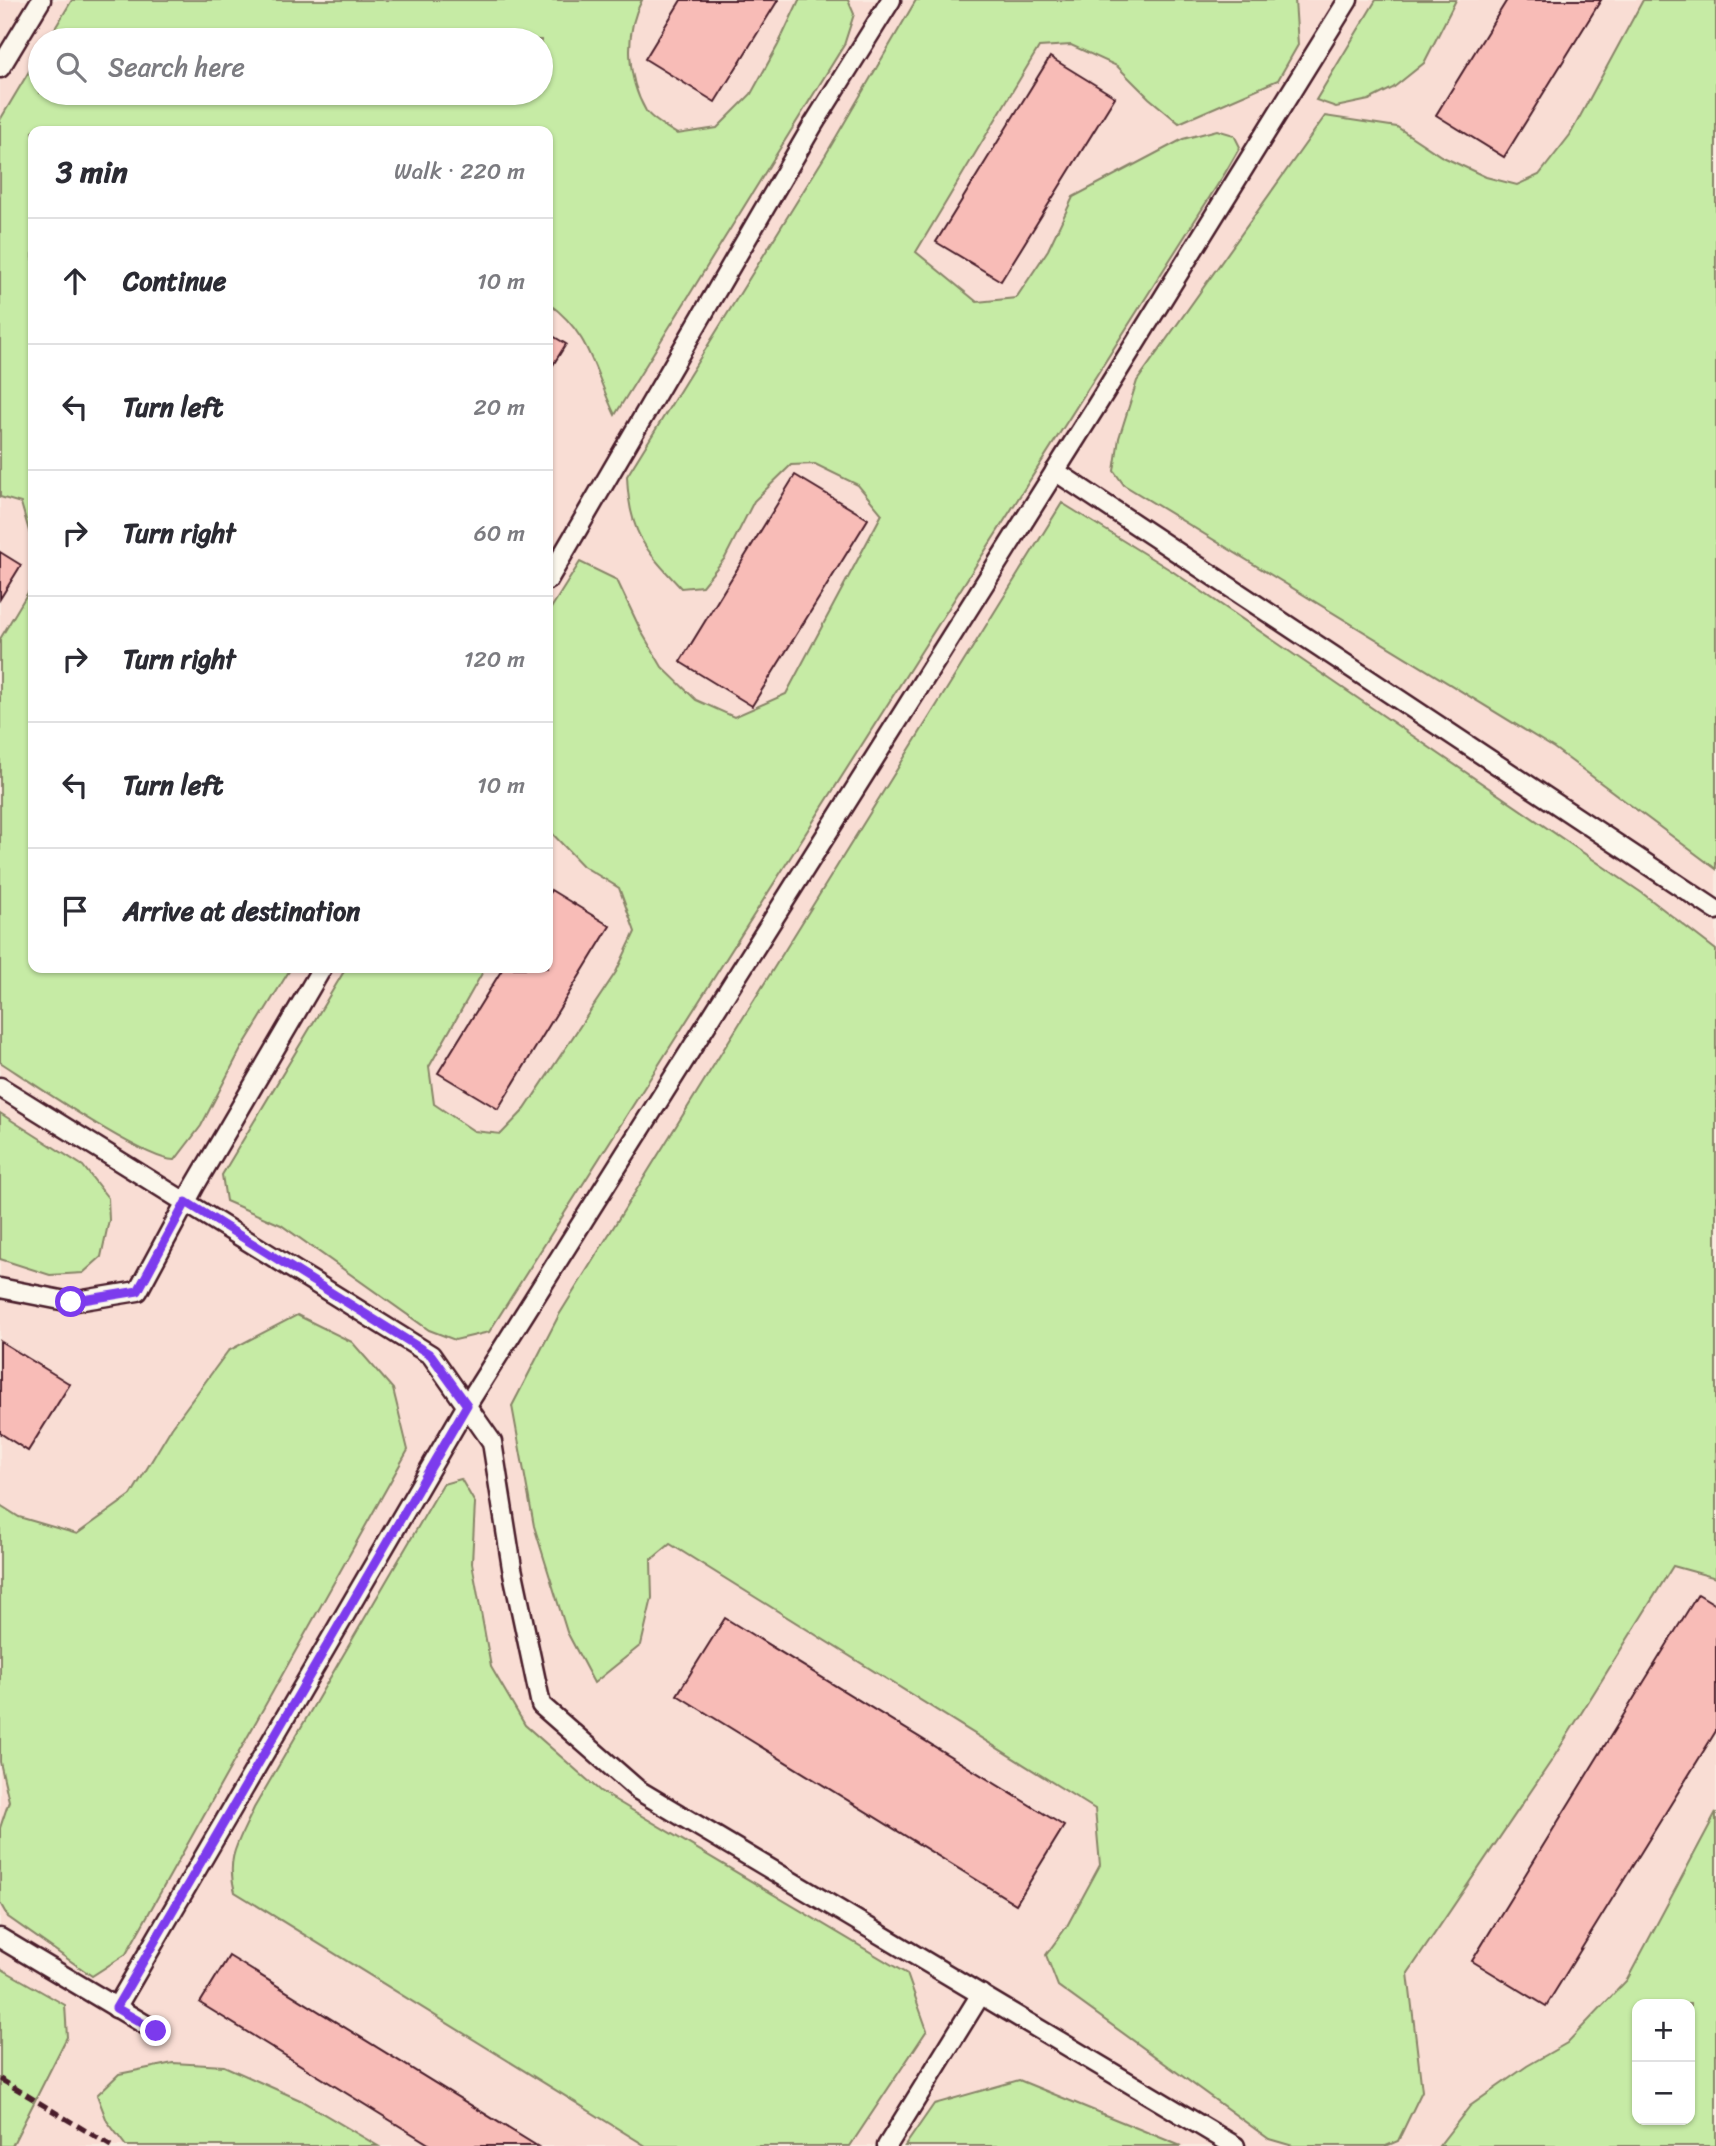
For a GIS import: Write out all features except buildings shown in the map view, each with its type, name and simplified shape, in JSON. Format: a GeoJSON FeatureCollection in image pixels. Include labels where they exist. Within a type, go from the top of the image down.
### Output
{"type":"FeatureCollection","features":[{"type":"Feature","properties":{"kind":"lane"},"geometry":{"type":"LineString","coordinates":[[0,68],[41,0]]}},
{"type":"Feature","properties":{"kind":"lane"},"geometry":{"type":"LineString","coordinates":[[553,571],[813,125],[891,0]]}},
{"type":"Feature","properties":{"kind":"lane"},"geometry":{"type":"LineString","coordinates":[[116,2008],[467,1405],[1348,0]]}},
{"type":"Feature","properties":{"kind":"lane"},"geometry":{"type":"LineString","coordinates":[[1055,471],[1716,909]]}},
{"type":"Feature","properties":{"kind":"lane"},"geometry":{"type":"LineString","coordinates":[[0,1287],[71,1302],[138,1291],[186,1202],[319,973]]}},
{"type":"Feature","properties":{"kind":"lane"},"geometry":{"type":"LineString","coordinates":[[0,1087],[431,1355],[492,1442],[512,1568],[541,1705],[638,1790],[1235,2146]]}},
{"type":"Feature","properties":{"kind":"lane"},"geometry":{"type":"LineString","coordinates":[[0,1938],[156,2031]]}},
{"type":"Feature","properties":{"kind":"lane"},"geometry":{"type":"LineString","coordinates":[[887,2146],[981,1994]]}},
{"type":"Feature","properties":{"kind":"shaded area"},"geometry":{"type":"Polygon","coordinates":[[[0,0],[1716,0],[1716,2146],[0,2146],[0,0]]]}},
{"type":"Feature","properties":{"kind":"green space"},"geometry":{"type":"Polygon","coordinates":[[[72,0],[642,0],[636,13],[630,41],[635,84],[646,111],[677,134],[717,128],[751,94],[799,0],[848,0],[854,14],[844,45],[615,415],[582,340],[574,327],[553,307],[553,126],[28,126],[28,528],[21,503],[0,497],[0,120],[28,73],[28,105],[553,105],[553,28],[55,28],[72,0]]]}},
{"type":"Feature","properties":{"kind":"green space"},"geometry":{"type":"Polygon","coordinates":[[[916,0],[1295,0],[1298,45],[1278,80],[1179,123],[1117,66],[1071,45],[1039,47],[916,252],[977,302],[1016,298],[1048,250],[1073,197],[1183,139],[1217,130],[1234,135],[1240,147],[489,1332],[455,1340],[429,1330],[281,1225],[226,1201],[222,1175],[343,973],[482,973],[429,1067],[434,1104],[474,1131],[501,1134],[525,1109],[616,972],[635,932],[619,888],[583,866],[553,834],[553,605],[580,562],[617,580],[641,631],[662,667],[696,700],[734,717],[786,694],[882,514],[858,485],[815,464],[791,465],[754,501],[725,558],[702,586],[681,588],[648,550],[635,526],[627,476],[825,156],[916,0]]]}},
{"type":"Feature","properties":{"kind":"green space"},"geometry":{"type":"Polygon","coordinates":[[[1376,0],[1456,0],[1424,63],[1393,88],[1369,100],[1336,107],[1316,100],[1376,0]]]}},
{"type":"Feature","properties":{"kind":"green space"},"geometry":{"type":"Polygon","coordinates":[[[1643,0],[1716,0],[1716,869],[1554,748],[1124,485],[1114,471],[1119,438],[1137,381],[1325,116],[1397,127],[1441,156],[1486,177],[1517,185],[1539,175],[1570,135],[1643,0]]]}},
{"type":"Feature","properties":{"kind":"green space"},"geometry":{"type":"Polygon","coordinates":[[[1062,503],[1172,571],[1642,893],[1716,950],[1716,1578],[1673,1566],[1552,1760],[1408,1973],[1422,2091],[1398,2141],[1386,2146],[1293,2146],[1269,2139],[1058,1986],[1046,1955],[1067,1926],[1100,1865],[1095,1809],[670,1544],[651,1560],[652,1598],[641,1645],[594,1683],[567,1632],[534,1526],[512,1406],[559,1315],[1062,503]]]}},
{"type":"Feature","properties":{"kind":"green space"},"geometry":{"type":"Polygon","coordinates":[[[28,592],[28,973],[288,973],[240,1051],[201,1126],[175,1160],[161,1157],[115,1135],[0,1062],[0,639],[28,592]]]}},
{"type":"Feature","properties":{"kind":"green space"},"geometry":{"type":"Polygon","coordinates":[[[0,1113],[83,1166],[108,1198],[109,1220],[101,1257],[83,1273],[50,1275],[0,1259],[0,1113]]]}},
{"type":"Feature","properties":{"kind":"green space"},"geometry":{"type":"Polygon","coordinates":[[[297,1315],[352,1342],[393,1389],[408,1450],[126,1954],[92,1976],[8,1917],[0,1903],[0,1828],[9,1801],[0,1762],[0,1505],[19,1517],[77,1534],[131,1495],[172,1427],[228,1351],[297,1315]]]}},
{"type":"Feature","properties":{"kind":"green space"},"geometry":{"type":"Polygon","coordinates":[[[461,1479],[475,1503],[472,1563],[491,1667],[525,1725],[600,1791],[907,1974],[927,2030],[850,2146],[646,2146],[235,1892],[232,1879],[233,1858],[254,1808],[443,1484],[461,1479]]]}},
{"type":"Feature","properties":{"kind":"green space"},"geometry":{"type":"Polygon","coordinates":[[[1716,1813],[1716,2146],[1439,2146],[1470,2106],[1527,2066],[1567,2043],[1627,1980],[1716,1813]]]}},
{"type":"Feature","properties":{"kind":"green space"},"geometry":{"type":"Polygon","coordinates":[[[0,1968],[65,2005],[67,2037],[12,2146],[0,2146],[0,1968]]]}},
{"type":"Feature","properties":{"kind":"green space"},"geometry":{"type":"Polygon","coordinates":[[[173,2063],[224,2066],[300,2100],[378,2146],[126,2146],[107,2121],[97,2095],[119,2074],[173,2063]]]}},
{"type":"Feature","properties":{"kind":"green space"},"geometry":{"type":"Polygon","coordinates":[[[1019,2080],[1181,2146],[905,2146],[934,2104],[1019,2080]]]}},
{"type":"Feature","properties":{"kind":"railway"},"geometry":{"type":"LineString","coordinates":[[0,2079],[111,2146]]}},
{"type":"Feature","properties":{"kind":"route"},"geometry":{"type":"LineString","coordinates":[[71,1302],[138,1291],[186,1202],[431,1355],[467,1405],[116,2008],[156,2031]]}}]}
